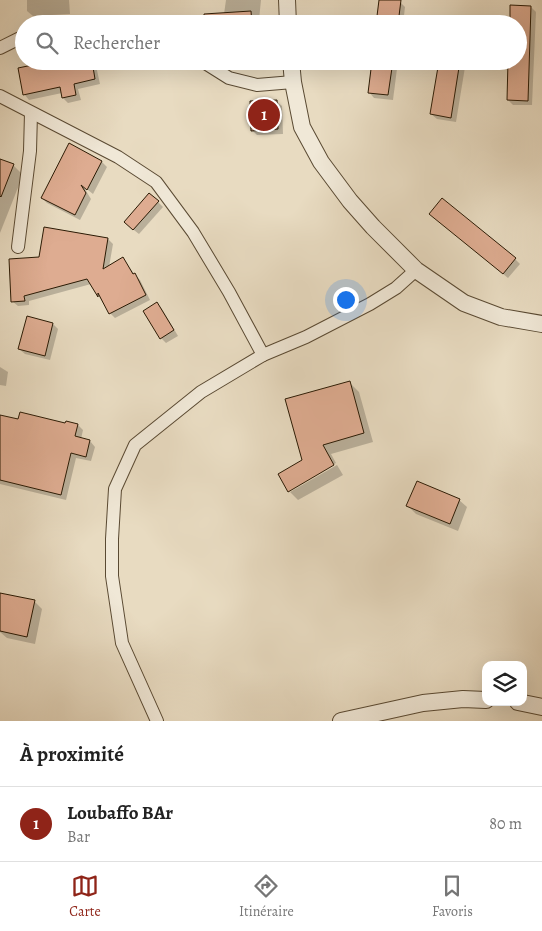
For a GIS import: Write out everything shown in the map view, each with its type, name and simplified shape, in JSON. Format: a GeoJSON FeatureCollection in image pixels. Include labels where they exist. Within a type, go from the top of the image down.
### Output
{"type":"FeatureCollection","features":[{"type":"Feature","properties":{"kind":"street"},"geometry":{"type":"LineString","coordinates":[[287,0],[288,15]]}},
{"type":"Feature","properties":{"kind":"street"},"geometry":{"type":"LineString","coordinates":[[0,48],[15,40]]}},
{"type":"Feature","properties":{"kind":"street"},"geometry":{"type":"LineString","coordinates":[[216,70],[229,78],[257,85],[292,82]]}},
{"type":"Feature","properties":{"kind":"street"},"geometry":{"type":"LineString","coordinates":[[291,70],[292,82],[302,127],[321,162],[350,201],[416,270],[464,303],[500,317],[542,324]]}},
{"type":"Feature","properties":{"kind":"street"},"geometry":{"type":"LineString","coordinates":[[0,96],[118,157],[156,182],[193,232],[229,292],[263,355]]}},
{"type":"Feature","properties":{"kind":"street"},"geometry":{"type":"LineString","coordinates":[[18,246],[30,151],[31,113]]}},
{"type":"Feature","properties":{"kind":"street"},"geometry":{"type":"LineString","coordinates":[[157,721],[122,643],[112,576],[115,489],[135,445],[201,392],[263,355],[306,338],[370,304],[396,288],[416,270]]}},
{"type":"Feature","properties":{"kind":"street"},"geometry":{"type":"LineString","coordinates":[[341,721],[423,703],[482,700]]}},
{"type":"Feature","properties":{"kind":"street"},"geometry":{"type":"LineString","coordinates":[[527,704],[542,707]]}},
{"type":"Feature","properties":{"kind":"building"},"geometry":{"type":"Polygon","coordinates":[[[379,0],[401,0],[399,15],[377,15],[379,0]]]}},
{"type":"Feature","properties":{"kind":"building"},"geometry":{"type":"Polygon","coordinates":[[[510,5],[531,6],[528,101],[507,100],[508,70],[527,70],[527,15],[510,15],[510,5]]]}},
{"type":"Feature","properties":{"kind":"building"},"geometry":{"type":"Polygon","coordinates":[[[251,11],[251,15],[204,15],[251,11]]]}},
{"type":"Feature","properties":{"kind":"building"},"geometry":{"type":"Polygon","coordinates":[[[18,70],[94,70],[95,79],[74,84],[76,95],[62,98],[60,87],[23,95],[18,70]]]}},
{"type":"Feature","properties":{"kind":"building"},"geometry":{"type":"Polygon","coordinates":[[[371,70],[392,70],[388,95],[368,93],[371,70]]]}},
{"type":"Feature","properties":{"kind":"building"},"geometry":{"type":"Polygon","coordinates":[[[437,70],[459,70],[451,118],[430,114],[437,70]]]}},
{"type":"Feature","properties":{"kind":"building"},"geometry":{"type":"Polygon","coordinates":[[[277,100],[278,129],[251,131],[250,101],[277,100]]]}},
{"type":"Feature","properties":{"kind":"building"},"geometry":{"type":"Polygon","coordinates":[[[69,143],[102,161],[87,190],[81,185],[86,193],[75,215],[41,198],[69,143]]]}},
{"type":"Feature","properties":{"kind":"building"},"geometry":{"type":"Polygon","coordinates":[[[0,159],[14,164],[1,197],[0,196],[0,159]]]}},
{"type":"Feature","properties":{"kind":"building"},"geometry":{"type":"Polygon","coordinates":[[[149,193],[159,201],[133,230],[124,222],[149,193]]]}},
{"type":"Feature","properties":{"kind":"building"},"geometry":{"type":"Polygon","coordinates":[[[442,198],[516,258],[503,274],[429,214],[442,198]]]}},
{"type":"Feature","properties":{"kind":"building"},"geometry":{"type":"Polygon","coordinates":[[[44,227],[108,238],[103,269],[123,257],[133,274],[135,273],[146,295],[109,314],[98,293],[98,297],[87,279],[24,296],[25,301],[11,302],[9,259],[39,257],[44,227]]]}},
{"type":"Feature","properties":{"kind":"building"},"geometry":{"type":"Polygon","coordinates":[[[157,302],[174,330],[160,339],[143,311],[157,302]]]}},
{"type":"Feature","properties":{"kind":"building"},"geometry":{"type":"Polygon","coordinates":[[[27,316],[53,323],[45,356],[18,349],[27,316]]]}},
{"type":"Feature","properties":{"kind":"building"},"geometry":{"type":"Polygon","coordinates":[[[350,381],[364,433],[323,445],[334,465],[288,492],[278,474],[302,460],[285,399],[350,381]]]}},
{"type":"Feature","properties":{"kind":"building"},"geometry":{"type":"Polygon","coordinates":[[[20,412],[65,423],[66,421],[78,424],[75,436],[90,440],[86,457],[71,453],[61,495],[0,480],[0,415],[18,419],[20,412]]]}},
{"type":"Feature","properties":{"kind":"building"},"geometry":{"type":"Polygon","coordinates":[[[417,481],[460,499],[450,524],[406,506],[417,481]]]}},
{"type":"Feature","properties":{"kind":"building"},"geometry":{"type":"Polygon","coordinates":[[[0,593],[35,600],[27,637],[0,631],[0,593]]]}},
{"type":"Feature","properties":{"kind":"place","name":"Loubaffo BAr"},"geometry":{"type":"Point","coordinates":[264,115]}}]}
